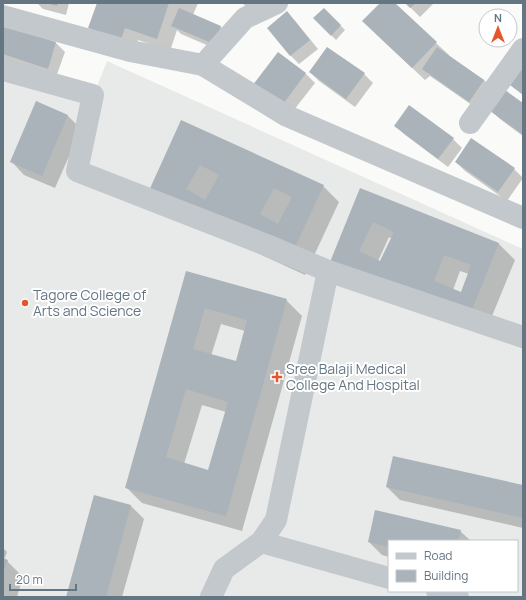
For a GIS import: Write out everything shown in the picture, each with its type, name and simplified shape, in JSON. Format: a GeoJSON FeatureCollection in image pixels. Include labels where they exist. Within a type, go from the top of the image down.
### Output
{"type":"FeatureCollection","features":[{"type":"Feature","properties":{"kind":"street"},"geometry":{"type":"LineString","coordinates":[[203,65],[245,18],[277,3]]}},
{"type":"Feature","properties":{"kind":"street"},"geometry":{"type":"LineString","coordinates":[[3,16],[130,51],[203,65],[287,116],[523,218]]}},
{"type":"Feature","properties":{"kind":"street"},"geometry":{"type":"LineString","coordinates":[[470,123],[523,49]]}},
{"type":"Feature","properties":{"kind":"street"},"geometry":{"type":"LineString","coordinates":[[3,70],[93,95],[77,172],[269,246],[328,271],[523,337]]}},
{"type":"Feature","properties":{"kind":"street"},"geometry":{"type":"LineString","coordinates":[[211,597],[224,569],[261,542],[276,520],[328,271]]}},
{"type":"Feature","properties":{"kind":"street"},"geometry":{"type":"LineString","coordinates":[[261,542],[388,578]]}},
{"type":"Feature","properties":{"kind":"street"},"geometry":{"type":"LineString","coordinates":[[440,592],[458,597]]}},
{"type":"Feature","properties":{"kind":"shaded area","name":"Sree Balaji Medical College And Hospital"},"geometry":{"type":"Polygon","coordinates":[[[107,61],[523,249],[523,597],[3,597],[3,77],[91,102],[107,61]]]}},
{"type":"Feature","properties":{"kind":"building"},"geometry":{"type":"Polygon","coordinates":[[[46,3],[58,3],[57,6],[46,3]]]}},
{"type":"Feature","properties":{"kind":"building"},"geometry":{"type":"Polygon","coordinates":[[[97,3],[169,3],[157,39],[125,28],[121,40],[88,28],[97,3]]]}},
{"type":"Feature","properties":{"kind":"building"},"geometry":{"type":"Polygon","coordinates":[[[380,3],[395,3],[437,42],[412,68],[362,21],[380,3]]]}},
{"type":"Feature","properties":{"kind":"building"},"geometry":{"type":"Polygon","coordinates":[[[405,3],[416,3],[410,8],[405,3]]]}},
{"type":"Feature","properties":{"kind":"building"},"geometry":{"type":"Polygon","coordinates":[[[179,8],[221,26],[214,44],[171,26],[179,8]]]}},
{"type":"Feature","properties":{"kind":"building"},"geometry":{"type":"Polygon","coordinates":[[[324,8],[341,25],[331,36],[313,18],[324,8]]]}},
{"type":"Feature","properties":{"kind":"building"},"geometry":{"type":"Polygon","coordinates":[[[287,11],[310,40],[290,56],[267,28],[287,11]]]}},
{"type":"Feature","properties":{"kind":"building"},"geometry":{"type":"Polygon","coordinates":[[[3,25],[56,42],[48,69],[3,54],[3,25]]]}},
{"type":"Feature","properties":{"kind":"building"},"geometry":{"type":"Polygon","coordinates":[[[327,47],[365,73],[346,99],[309,72],[327,47]]]}},
{"type":"Feature","properties":{"kind":"building"},"geometry":{"type":"Polygon","coordinates":[[[437,47],[484,80],[469,102],[422,69],[437,47]]]}},
{"type":"Feature","properties":{"kind":"building"},"geometry":{"type":"Polygon","coordinates":[[[278,52],[306,73],[281,107],[252,86],[278,52]]]}},
{"type":"Feature","properties":{"kind":"building"},"geometry":{"type":"Polygon","coordinates":[[[523,67],[523,95],[510,85],[523,67]]]}},
{"type":"Feature","properties":{"kind":"building"},"geometry":{"type":"Polygon","coordinates":[[[505,90],[523,103],[523,135],[490,111],[505,90]]]}},
{"type":"Feature","properties":{"kind":"building"},"geometry":{"type":"Polygon","coordinates":[[[36,101],[68,115],[42,176],[10,162],[36,101]]]}},
{"type":"Feature","properties":{"kind":"building"},"geometry":{"type":"Polygon","coordinates":[[[409,105],[454,138],[438,159],[394,126],[409,105]]]}},
{"type":"Feature","properties":{"kind":"building"},"geometry":{"type":"Polygon","coordinates":[[[181,120],[324,185],[289,260],[147,195],[181,120]],[[200,165],[186,189],[205,200],[219,175],[200,165]],[[274,188],[260,214],[278,224],[292,197],[274,188]]]}},
{"type":"Feature","properties":{"kind":"building"},"geometry":{"type":"Polygon","coordinates":[[[471,138],[515,168],[498,192],[455,162],[471,138]]]}},
{"type":"Feature","properties":{"kind":"building"},"geometry":{"type":"Polygon","coordinates":[[[360,188],[499,243],[469,317],[330,262],[360,188]],[[373,222],[359,251],[380,261],[394,232],[373,222]],[[444,255],[434,281],[461,292],[471,265],[444,255]]]}},
{"type":"Feature","properties":{"kind":"building"},"geometry":{"type":"Polygon","coordinates":[[[186,271],[287,299],[226,516],[125,488],[186,271]],[[205,308],[193,349],[236,361],[247,320],[205,308]],[[186,389],[166,457],[208,470],[228,402],[186,389]]]}},
{"type":"Feature","properties":{"kind":"building"},"geometry":{"type":"Polygon","coordinates":[[[393,456],[523,485],[523,518],[386,487],[393,456]]]}},
{"type":"Feature","properties":{"kind":"building"},"geometry":{"type":"Polygon","coordinates":[[[94,495],[131,505],[106,597],[66,597],[94,495]]]}},
{"type":"Feature","properties":{"kind":"building"},"geometry":{"type":"Polygon","coordinates":[[[375,510],[461,530],[458,540],[388,540],[388,547],[368,542],[375,510]]]}},
{"type":"Feature","properties":{"kind":"building"},"geometry":{"type":"Polygon","coordinates":[[[3,558],[8,560],[3,573],[3,558]]]}},
{"type":"Feature","properties":{"kind":"place","name":"Tagore College of Arts and Science"},"geometry":{"type":"Point","coordinates":[25,303]}},
{"type":"Feature","properties":{"kind":"place","name":"Sree Balaji Medical College And Hospital"},"geometry":{"type":"Point","coordinates":[277,377]}}]}
